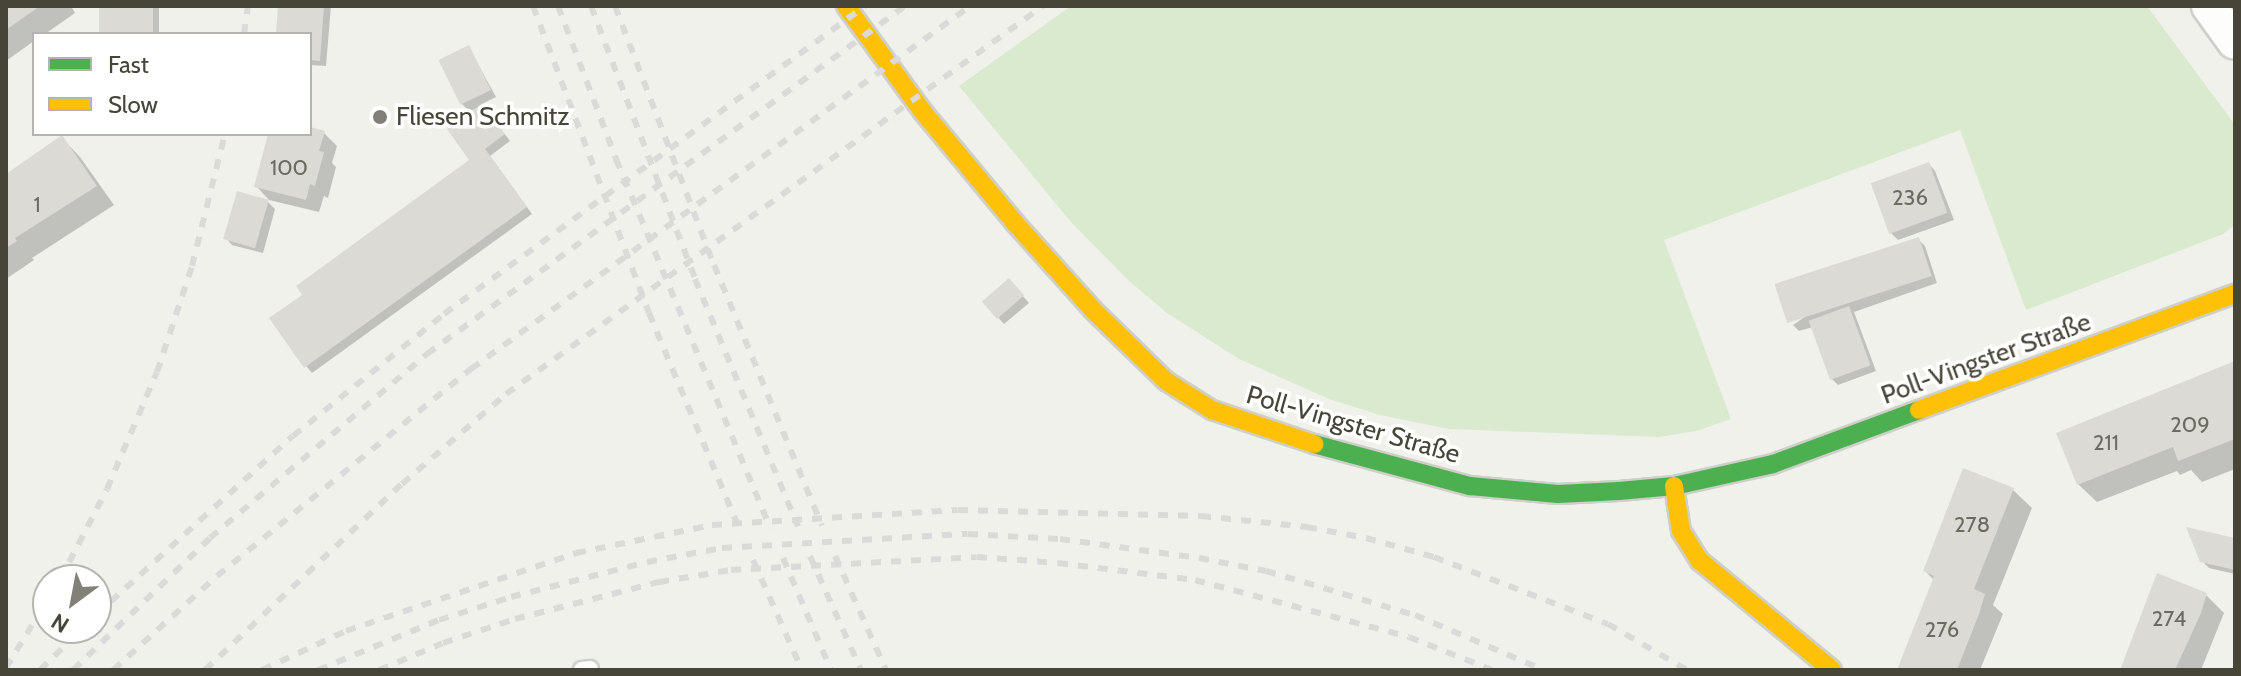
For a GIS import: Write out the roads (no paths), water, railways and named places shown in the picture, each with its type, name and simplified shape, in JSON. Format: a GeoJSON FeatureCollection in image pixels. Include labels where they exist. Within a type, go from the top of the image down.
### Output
{"type":"FeatureCollection","features":[{"type":"Feature","properties":{"kind":"street","name":"Poll-Vingster Straße"},"geometry":{"type":"LineString","coordinates":[[846,6],[923,112],[1093,310],[1166,381],[1212,410],[1263,429],[1396,469],[1470,486],[1558,494],[1674,486],[1773,464],[2235,294]]}},
{"type":"Feature","properties":{"kind":"street"},"geometry":{"type":"LineString","coordinates":[[2209,6],[2235,42]]}},
{"type":"Feature","properties":{"kind":"street"},"geometry":{"type":"LineString","coordinates":[[1674,486],[1681,531],[1700,561],[1832,670]]}},
{"type":"Feature","properties":{"kind":"railway"},"geometry":{"type":"LineString","coordinates":[[244,32],[248,6]]}},
{"type":"Feature","properties":{"kind":"railway"},"geometry":{"type":"LineString","coordinates":[[533,6],[649,313],[740,531]]}},
{"type":"Feature","properties":{"kind":"railway"},"geometry":{"type":"LineString","coordinates":[[558,6],[616,159],[770,528]]}},
{"type":"Feature","properties":{"kind":"railway"},"geometry":{"type":"LineString","coordinates":[[591,6],[695,279],[798,526]]}},
{"type":"Feature","properties":{"kind":"railway"},"geometry":{"type":"LineString","coordinates":[[615,6],[714,265],[822,526]]}},
{"type":"Feature","properties":{"kind":"railway"},"geometry":{"type":"LineString","coordinates":[[112,600],[293,436],[444,314],[865,6]]}},
{"type":"Feature","properties":{"kind":"railway"},"geometry":{"type":"LineString","coordinates":[[73,670],[210,538],[427,354],[905,6]]}},
{"type":"Feature","properties":{"kind":"railway"},"geometry":{"type":"LineString","coordinates":[[113,670],[217,576],[471,369],[970,6]]}},
{"type":"Feature","properties":{"kind":"railway"},"geometry":{"type":"LineString","coordinates":[[205,670],[402,484],[506,394],[1043,6]]}},
{"type":"Feature","properties":{"kind":"railway"},"geometry":{"type":"LineString","coordinates":[[68,564],[107,489],[157,372],[192,266],[224,136]]}},
{"type":"Feature","properties":{"kind":"railway"},"geometry":{"type":"LineString","coordinates":[[262,670],[346,631],[576,553],[712,525],[958,510],[1201,516],[1307,527],[1366,538],[1434,557],[1608,624],[1687,670]]}},
{"type":"Feature","properties":{"kind":"railway"},"geometry":{"type":"LineString","coordinates":[[318,670],[439,620],[511,597],[647,562],[722,548],[968,534],[1060,539],[1199,558],[1266,571],[1415,615],[1544,670]]}},
{"type":"Feature","properties":{"kind":"railway"},"geometry":{"type":"LineString","coordinates":[[810,556],[861,670]]}},
{"type":"Feature","properties":{"kind":"railway"},"geometry":{"type":"LineString","coordinates":[[835,556],[886,670]]}},
{"type":"Feature","properties":{"kind":"railway"},"geometry":{"type":"LineString","coordinates":[[379,670],[443,643],[515,619],[659,582],[731,570],[977,557],[1058,563],[1195,580],[1409,637],[1492,670]]}},
{"type":"Feature","properties":{"kind":"railway"},"geometry":{"type":"LineString","coordinates":[[783,558],[831,670]]}},
{"type":"Feature","properties":{"kind":"railway"},"geometry":{"type":"LineString","coordinates":[[753,560],[802,670]]}},
{"type":"Feature","properties":{"kind":"railway"},"geometry":{"type":"LineString","coordinates":[[6,668],[32,625]]}},
{"type":"Feature","properties":{"kind":"railway"},"geometry":{"type":"LineString","coordinates":[[40,670],[67,644]]}},
{"type":"Feature","properties":{"kind":"place","name":"Fliesen Schmitz"},"geometry":{"type":"Point","coordinates":[380,117]}}]}
